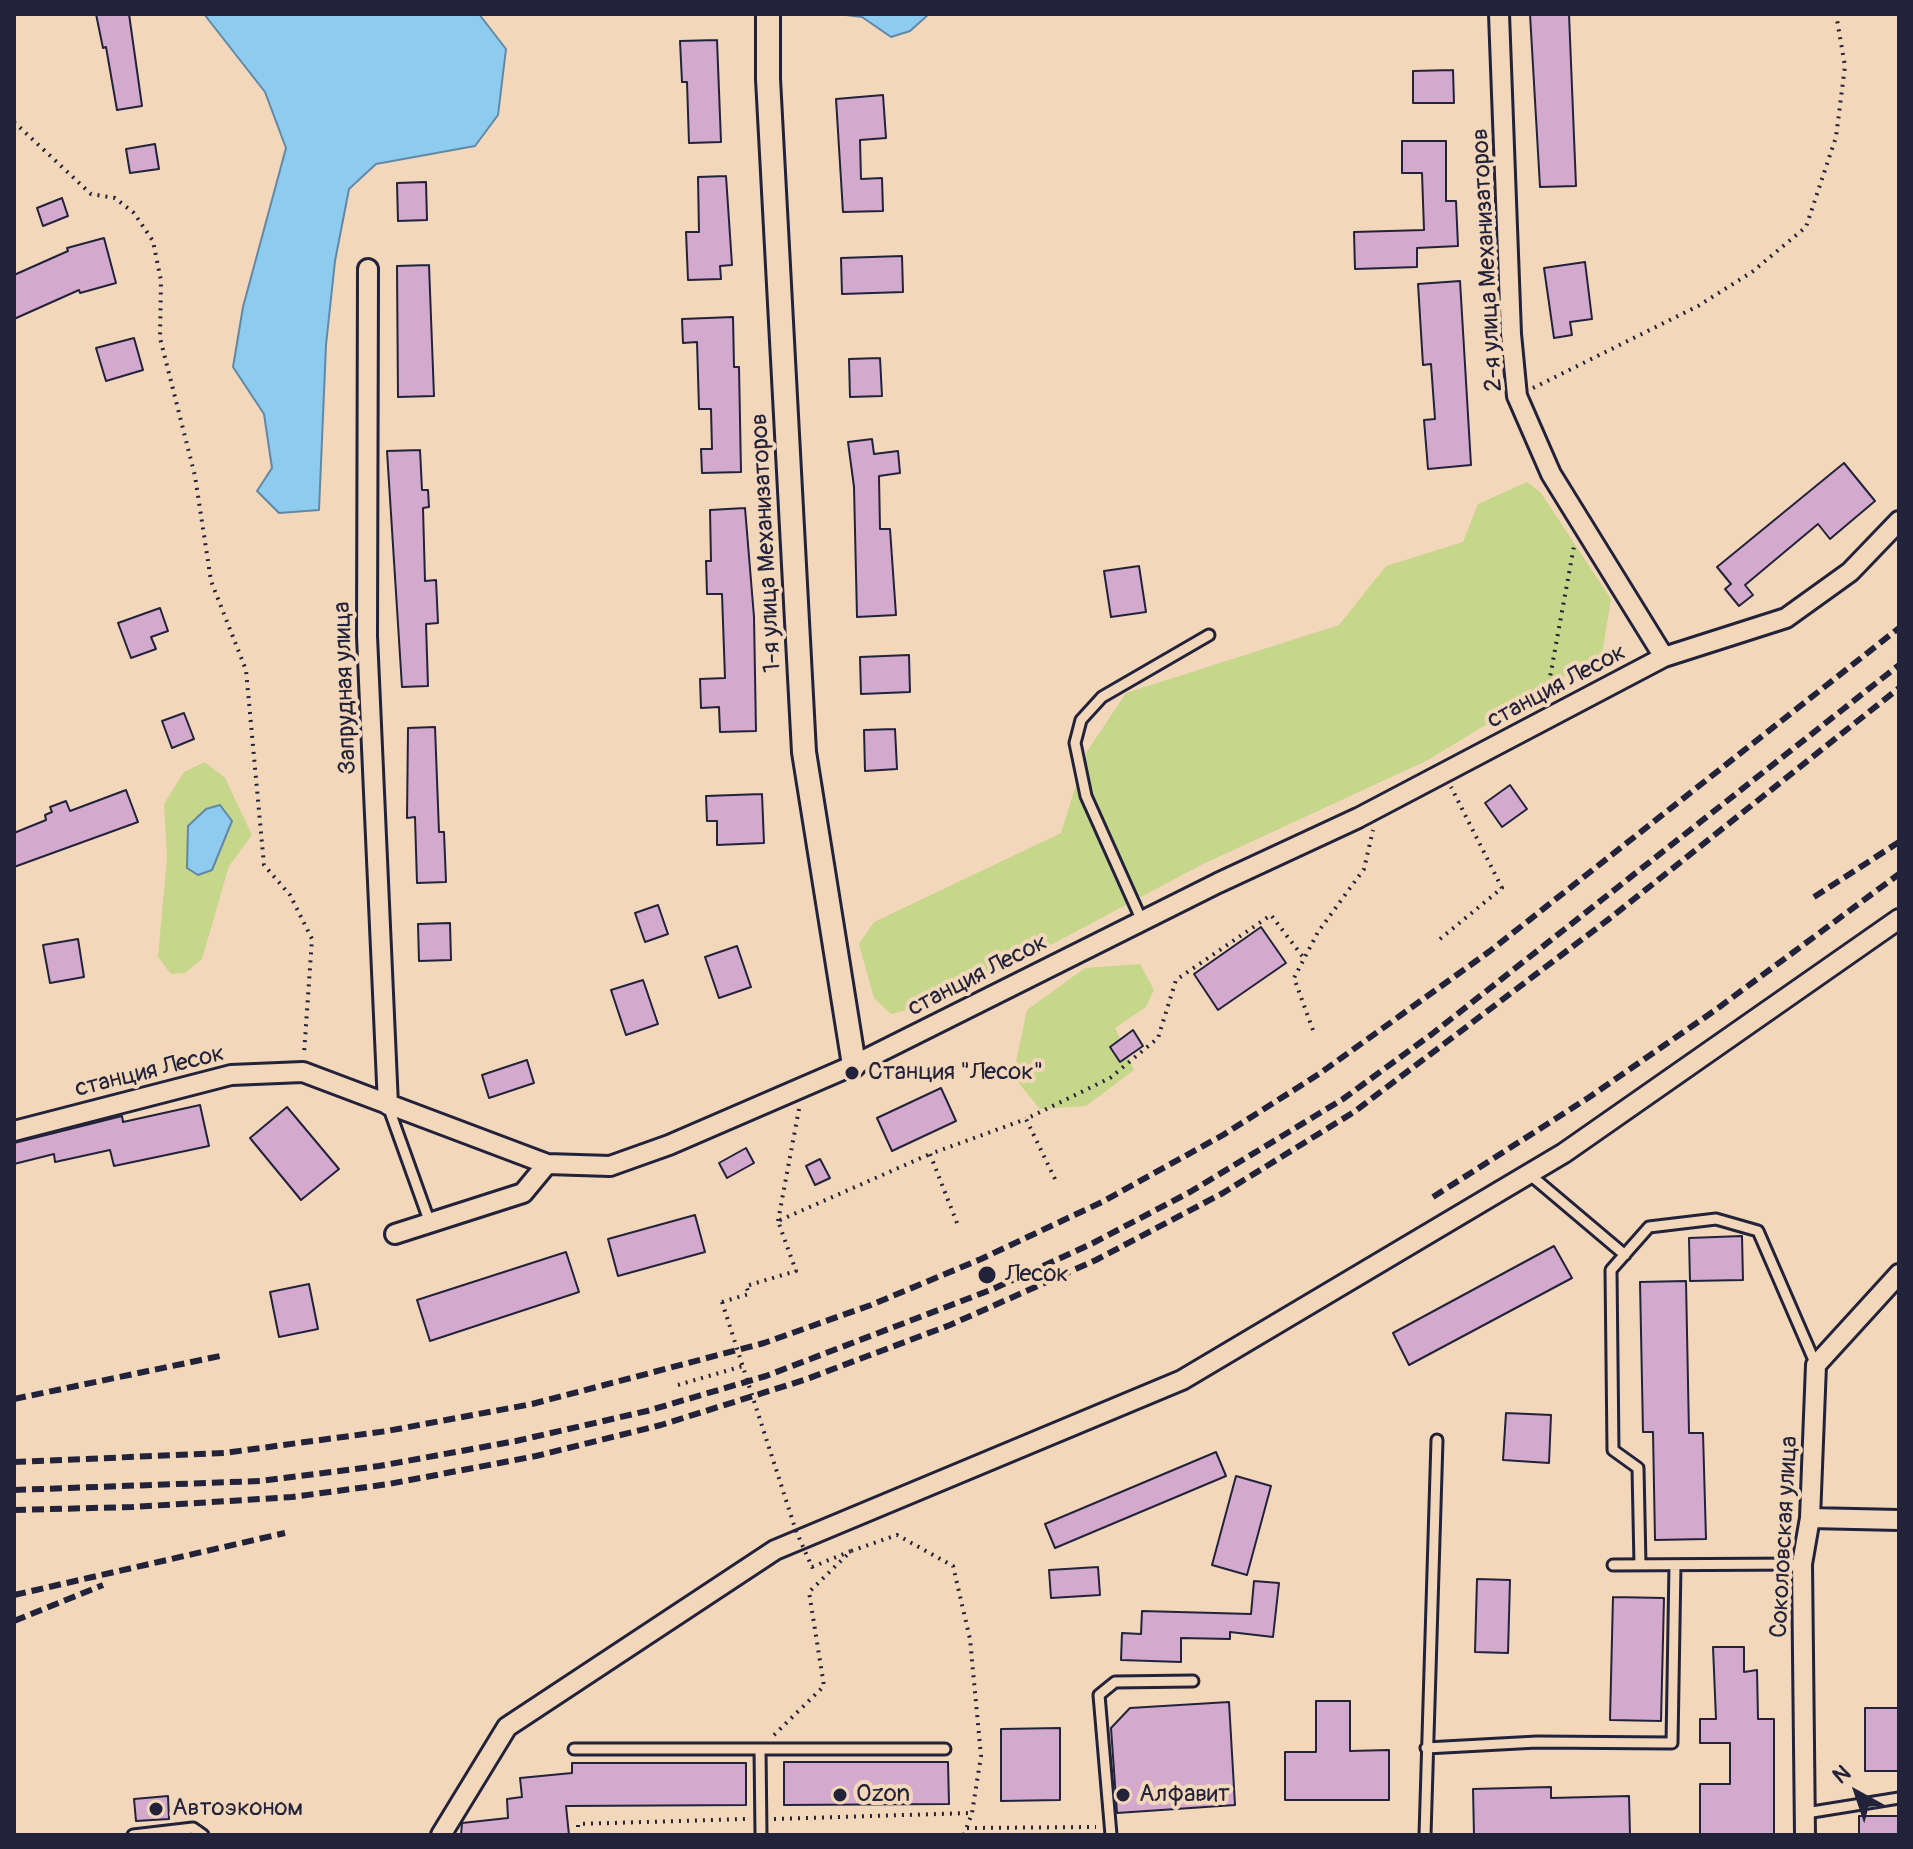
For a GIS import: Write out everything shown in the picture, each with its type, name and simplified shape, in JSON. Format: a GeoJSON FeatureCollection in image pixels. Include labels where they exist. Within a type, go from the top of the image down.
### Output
{"type":"FeatureCollection","features":[{"type":"Feature","properties":{"kind":"street","name":"1-я улица Механизаторов"},"geometry":{"type":"LineString","coordinates":[[768,14],[768,79],[804,752],[854,1065]]}},
{"type":"Feature","properties":{"kind":"street","name":"2-я улица Механизаторов"},"geometry":{"type":"LineString","coordinates":[[1499,14],[1511,334],[1517,396],[1551,474],[1664,657]]}},
{"type":"Feature","properties":{"kind":"street","name":"Запрудная улица"},"geometry":{"type":"LineString","coordinates":[[368,269],[367,636],[388,1105]]}},
{"type":"Feature","properties":{"kind":"street","name":"станция Лесок"},"geometry":{"type":"LineString","coordinates":[[14,1131],[231,1075],[303,1072],[547,1164],[610,1166],[854,1065],[1142,921],[1376,809],[1664,657],[1786,618],[1850,572],[1899,521]]}},
{"type":"Feature","properties":{"kind":"street"},"geometry":{"type":"LineString","coordinates":[[441,1835],[507,1727],[775,1550],[1182,1380],[1528,1173],[1899,919]]}},
{"type":"Feature","properties":{"kind":"street"},"geometry":{"type":"LineString","coordinates":[[395,1234],[523,1193],[547,1164]]}},
{"type":"Feature","properties":{"kind":"street"},"geometry":{"type":"LineString","coordinates":[[1816,1365],[1899,1274]]}},
{"type":"Feature","properties":{"kind":"street","name":"Соколовская улица"},"geometry":{"type":"LineString","coordinates":[[1805,1835],[1802,1564],[1810,1518],[1816,1365]]}},
{"type":"Feature","properties":{"kind":"street"},"geometry":{"type":"LineString","coordinates":[[1810,1518],[1899,1520]]}},
{"type":"Feature","properties":{"kind":"lane"},"geometry":{"type":"LineString","coordinates":[[1142,921],[1086,796],[1075,743],[1081,720],[1102,697],[1209,635]]}},
{"type":"Feature","properties":{"kind":"lane"},"geometry":{"type":"LineString","coordinates":[[388,1105],[430,1223]]}},
{"type":"Feature","properties":{"kind":"lane"},"geometry":{"type":"LineString","coordinates":[[1528,1173],[1625,1255]]}},
{"type":"Feature","properties":{"kind":"lane"},"geometry":{"type":"LineString","coordinates":[[1640,1565],[1638,1468],[1613,1450],[1611,1270],[1649,1227],[1716,1219],[1758,1231],[1816,1365]]}},
{"type":"Feature","properties":{"kind":"lane"},"geometry":{"type":"LineString","coordinates":[[1425,1835],[1437,1440]]}},
{"type":"Feature","properties":{"kind":"lane"},"geometry":{"type":"LineString","coordinates":[[1613,1565],[1802,1564]]}},
{"type":"Feature","properties":{"kind":"lane"},"geometry":{"type":"LineString","coordinates":[[1426,1748],[1537,1742],[1672,1743],[1675,1565]]}},
{"type":"Feature","properties":{"kind":"lane"},"geometry":{"type":"LineString","coordinates":[[1110,1831],[1099,1695],[1115,1682],[1193,1681]]}},
{"type":"Feature","properties":{"kind":"lane"},"geometry":{"type":"LineString","coordinates":[[574,1749],[945,1749]]}},
{"type":"Feature","properties":{"kind":"lane"},"geometry":{"type":"LineString","coordinates":[[760,1749],[761,1835]]}},
{"type":"Feature","properties":{"kind":"lane"},"geometry":{"type":"LineString","coordinates":[[1806,1813],[1899,1798]]}},
{"type":"Feature","properties":{"kind":"lane"},"geometry":{"type":"LineString","coordinates":[[133,1835],[193,1828],[203,1835]]}},
{"type":"Feature","properties":{"kind":"path"},"geometry":{"type":"LineString","coordinates":[[1517,396],[1698,306],[1752,272],[1806,227],[1836,137],[1845,66],[1836,14]]}},
{"type":"Feature","properties":{"kind":"path"},"geometry":{"type":"LineString","coordinates":[[14,122],[91,194],[115,198],[134,213],[153,241],[161,281],[160,338],[195,476],[211,581],[246,670],[264,865],[290,895],[312,939],[303,1072]]}},
{"type":"Feature","properties":{"kind":"path"},"geometry":{"type":"LineString","coordinates":[[1542,721],[1579,517]]}},
{"type":"Feature","properties":{"kind":"path"},"geometry":{"type":"LineString","coordinates":[[1440,939],[1502,888],[1444,773]]}},
{"type":"Feature","properties":{"kind":"path"},"geometry":{"type":"LineString","coordinates":[[1313,1030],[1294,978],[1303,957],[1364,869],[1376,809]]}},
{"type":"Feature","properties":{"kind":"path"},"geometry":{"type":"LineString","coordinates":[[778,1221],[930,1154],[1026,1119],[1110,1078],[1158,1038],[1176,980],[1271,915],[1303,957]]}},
{"type":"Feature","properties":{"kind":"path"},"geometry":{"type":"LineString","coordinates":[[803,1087],[778,1221],[796,1271],[746,1286],[749,1294],[722,1302],[796,1531],[812,1567],[897,1535],[953,1566],[970,1639],[981,1756],[964,1835]]}},
{"type":"Feature","properties":{"kind":"path"},"geometry":{"type":"LineString","coordinates":[[1026,1119],[1055,1179]]}},
{"type":"Feature","properties":{"kind":"path"},"geometry":{"type":"LineString","coordinates":[[930,1154],[957,1223]]}},
{"type":"Feature","properties":{"kind":"path"},"geometry":{"type":"LineString","coordinates":[[678,1385],[743,1366]]}},
{"type":"Feature","properties":{"kind":"path"},"geometry":{"type":"LineString","coordinates":[[760,1749],[824,1686],[809,1592],[851,1551]]}},
{"type":"Feature","properties":{"kind":"path"},"geometry":{"type":"LineString","coordinates":[[967,1828],[1110,1831]]}},
{"type":"Feature","properties":{"kind":"green space"},"geometry":{"type":"Polygon","coordinates":[[[1527,482],[1541,493],[1611,599],[1602,654],[1428,760],[1201,865],[951,998],[891,1014],[874,998],[859,944],[874,922],[1061,833],[1086,753],[1126,693],[1339,625],[1386,566],[1463,542],[1478,504],[1527,482]]]}},
{"type":"Feature","properties":{"kind":"green space"},"geometry":{"type":"Polygon","coordinates":[[[205,762],[225,778],[252,835],[229,866],[202,959],[185,973],[171,974],[158,957],[167,857],[164,804],[184,772],[205,762]]]}},
{"type":"Feature","properties":{"kind":"green space"},"geometry":{"type":"Polygon","coordinates":[[[1140,964],[1154,990],[1146,1007],[1115,1028],[1134,1070],[1086,1106],[1040,1109],[1013,1076],[1027,1010],[1085,968],[1140,964]]]}},
{"type":"Feature","properties":{"kind":"water"},"geometry":{"type":"Polygon","coordinates":[[[204,14],[479,14],[506,49],[498,115],[475,146],[376,164],[349,189],[335,261],[326,345],[319,510],[279,513],[257,491],[272,468],[264,414],[233,367],[243,307],[286,148],[265,92],[204,14]]]}},
{"type":"Feature","properties":{"kind":"water"},"geometry":{"type":"Polygon","coordinates":[[[838,14],[929,14],[910,31],[891,37],[862,17],[838,14]]]}},
{"type":"Feature","properties":{"kind":"water"},"geometry":{"type":"Polygon","coordinates":[[[220,805],[232,821],[212,870],[198,875],[187,868],[188,826],[206,809],[220,805]]]}},
{"type":"Feature","properties":{"kind":"building"},"geometry":{"type":"Polygon","coordinates":[[[96,14],[129,14],[142,106],[117,110],[106,47],[103,48],[96,14]]]}},
{"type":"Feature","properties":{"kind":"building"},"geometry":{"type":"Polygon","coordinates":[[[1530,14],[1569,14],[1576,186],[1540,187],[1530,14]]]}},
{"type":"Feature","properties":{"kind":"building"},"geometry":{"type":"Polygon","coordinates":[[[717,40],[721,142],[689,143],[687,82],[682,82],[680,41],[717,40]]]}},
{"type":"Feature","properties":{"kind":"building"},"geometry":{"type":"Polygon","coordinates":[[[1453,70],[1454,103],[1413,103],[1413,71],[1453,70]]]}},
{"type":"Feature","properties":{"kind":"building"},"geometry":{"type":"Polygon","coordinates":[[[883,95],[886,138],[860,140],[861,179],[882,178],[883,211],[843,212],[836,99],[883,95]]]}},
{"type":"Feature","properties":{"kind":"building"},"geometry":{"type":"Polygon","coordinates":[[[1402,141],[1446,141],[1446,201],[1456,201],[1458,246],[1417,248],[1417,267],[1355,269],[1354,232],[1424,230],[1422,173],[1402,173],[1402,141]]]}},
{"type":"Feature","properties":{"kind":"building"},"geometry":{"type":"Polygon","coordinates":[[[155,144],[159,169],[130,173],[126,149],[155,144]]]}},
{"type":"Feature","properties":{"kind":"building"},"geometry":{"type":"Polygon","coordinates":[[[726,176],[732,265],[720,266],[721,279],[688,280],[686,232],[699,232],[698,177],[726,176]]]}},
{"type":"Feature","properties":{"kind":"building"},"geometry":{"type":"Polygon","coordinates":[[[426,182],[427,220],[398,221],[397,183],[426,182]]]}},
{"type":"Feature","properties":{"kind":"building"},"geometry":{"type":"Polygon","coordinates":[[[62,198],[68,216],[43,226],[37,208],[62,198]]]}},
{"type":"Feature","properties":{"kind":"building"},"geometry":{"type":"Polygon","coordinates":[[[104,238],[116,283],[80,293],[79,290],[14,319],[14,275],[68,251],[67,248],[104,238]]]}},
{"type":"Feature","properties":{"kind":"building"},"geometry":{"type":"Polygon","coordinates":[[[902,256],[903,292],[842,294],[841,258],[902,256]]]}},
{"type":"Feature","properties":{"kind":"building"},"geometry":{"type":"Polygon","coordinates":[[[1585,262],[1592,319],[1570,322],[1572,335],[1554,338],[1544,268],[1585,262]]]}},
{"type":"Feature","properties":{"kind":"building"},"geometry":{"type":"Polygon","coordinates":[[[429,265],[434,396],[398,397],[397,266],[429,265]]]}},
{"type":"Feature","properties":{"kind":"building"},"geometry":{"type":"Polygon","coordinates":[[[1460,281],[1471,465],[1428,469],[1424,420],[1435,419],[1431,364],[1423,365],[1418,284],[1460,281]]]}},
{"type":"Feature","properties":{"kind":"building"},"geometry":{"type":"Polygon","coordinates":[[[733,317],[734,367],[739,367],[741,472],[702,473],[701,449],[712,449],[711,409],[699,409],[697,342],[683,343],[682,319],[733,317]]]}},
{"type":"Feature","properties":{"kind":"building"},"geometry":{"type":"Polygon","coordinates":[[[134,338],[143,370],[106,381],[96,348],[134,338]]]}},
{"type":"Feature","properties":{"kind":"building"},"geometry":{"type":"Polygon","coordinates":[[[880,358],[882,396],[850,397],[849,359],[880,358]]]}},
{"type":"Feature","properties":{"kind":"building"},"geometry":{"type":"Polygon","coordinates":[[[872,439],[874,454],[898,451],[900,473],[879,476],[880,529],[890,529],[896,615],[857,617],[854,487],[848,442],[872,439]]]}},
{"type":"Feature","properties":{"kind":"building"},"geometry":{"type":"Polygon","coordinates":[[[420,450],[422,490],[428,490],[429,507],[423,508],[425,581],[436,580],[438,623],[426,624],[428,686],[402,687],[387,451],[420,450]]]}},
{"type":"Feature","properties":{"kind":"building"},"geometry":{"type":"Polygon","coordinates":[[[1844,463],[1875,501],[1830,539],[1818,524],[1745,585],[1753,595],[1739,606],[1725,589],[1731,584],[1717,567],[1844,463]]]}},
{"type":"Feature","properties":{"kind":"building"},"geometry":{"type":"Polygon","coordinates":[[[745,508],[754,617],[756,731],[720,732],[719,707],[701,708],[700,679],[725,678],[722,594],[707,594],[706,561],[711,561],[710,510],[745,508]]]}},
{"type":"Feature","properties":{"kind":"building"},"geometry":{"type":"Polygon","coordinates":[[[1139,566],[1146,612],[1111,617],[1104,571],[1139,566]]]}},
{"type":"Feature","properties":{"kind":"building"},"geometry":{"type":"Polygon","coordinates":[[[160,608],[168,631],[151,637],[156,649],[131,658],[118,623],[160,608]]]}},
{"type":"Feature","properties":{"kind":"building"},"geometry":{"type":"Polygon","coordinates":[[[909,655],[910,692],[861,694],[860,657],[909,655]]]}},
{"type":"Feature","properties":{"kind":"building"},"geometry":{"type":"Polygon","coordinates":[[[184,713],[194,739],[172,748],[162,721],[184,713]]]}},
{"type":"Feature","properties":{"kind":"building"},"geometry":{"type":"Polygon","coordinates":[[[435,727],[439,832],[444,832],[446,882],[417,883],[415,817],[407,818],[408,728],[435,727]]]}},
{"type":"Feature","properties":{"kind":"building"},"geometry":{"type":"Polygon","coordinates":[[[895,729],[897,769],[865,771],[864,730],[895,729]]]}},
{"type":"Feature","properties":{"kind":"building"},"geometry":{"type":"Polygon","coordinates":[[[1510,785],[1527,809],[1502,827],[1485,803],[1510,785]]]}},
{"type":"Feature","properties":{"kind":"building"},"geometry":{"type":"Polygon","coordinates":[[[126,790],[138,822],[14,867],[14,833],[46,820],[45,815],[52,812],[50,807],[66,801],[70,811],[126,790]]]}},
{"type":"Feature","properties":{"kind":"building"},"geometry":{"type":"Polygon","coordinates":[[[762,794],[764,843],[717,845],[717,821],[707,821],[706,796],[762,794]]]}},
{"type":"Feature","properties":{"kind":"building"},"geometry":{"type":"Polygon","coordinates":[[[658,905],[668,934],[645,942],[635,913],[658,905]]]}},
{"type":"Feature","properties":{"kind":"building"},"geometry":{"type":"Polygon","coordinates":[[[450,923],[451,960],[419,961],[418,924],[450,923]]]}},
{"type":"Feature","properties":{"kind":"building"},"geometry":{"type":"Polygon","coordinates":[[[1261,927],[1286,963],[1218,1010],[1194,974],[1261,927]]]}},
{"type":"Feature","properties":{"kind":"building"},"geometry":{"type":"Polygon","coordinates":[[[78,939],[84,977],[50,983],[43,945],[78,939]]]}},
{"type":"Feature","properties":{"kind":"building"},"geometry":{"type":"Polygon","coordinates":[[[737,946],[751,987],[719,998],[705,957],[737,946]]]}},
{"type":"Feature","properties":{"kind":"building"},"geometry":{"type":"Polygon","coordinates":[[[643,980],[658,1024],[626,1035],[611,990],[643,980]]]}},
{"type":"Feature","properties":{"kind":"building"},"geometry":{"type":"Polygon","coordinates":[[[1133,1030],[1143,1046],[1120,1062],[1110,1047],[1133,1030]]]}},
{"type":"Feature","properties":{"kind":"building"},"geometry":{"type":"Polygon","coordinates":[[[527,1060],[534,1083],[489,1098],[482,1075],[527,1060]]]}},
{"type":"Feature","properties":{"kind":"building"},"geometry":{"type":"Polygon","coordinates":[[[941,1088],[956,1121],[892,1151],[877,1118],[941,1088]]]}},
{"type":"Feature","properties":{"kind":"building"},"geometry":{"type":"Polygon","coordinates":[[[200,1105],[209,1146],[114,1166],[110,1150],[55,1162],[54,1154],[14,1164],[14,1143],[122,1116],[123,1122],[200,1105]]]}},
{"type":"Feature","properties":{"kind":"building"},"geometry":{"type":"Polygon","coordinates":[[[287,1107],[339,1169],[301,1200],[250,1138],[287,1107]]]}},
{"type":"Feature","properties":{"kind":"building"},"geometry":{"type":"Polygon","coordinates":[[[746,1148],[754,1163],[727,1178],[719,1163],[746,1148]]]}},
{"type":"Feature","properties":{"kind":"building"},"geometry":{"type":"Polygon","coordinates":[[[820,1159],[830,1178],[815,1185],[806,1166],[820,1159]]]}},
{"type":"Feature","properties":{"kind":"building"},"geometry":{"type":"Polygon","coordinates":[[[695,1215],[705,1252],[618,1276],[608,1239],[695,1215]]]}},
{"type":"Feature","properties":{"kind":"building"},"geometry":{"type":"Polygon","coordinates":[[[1742,1236],[1743,1280],[1690,1281],[1689,1238],[1742,1236]]]}},
{"type":"Feature","properties":{"kind":"building"},"geometry":{"type":"Polygon","coordinates":[[[1554,1246],[1572,1278],[1409,1365],[1393,1333],[1554,1246]]]}},
{"type":"Feature","properties":{"kind":"building"},"geometry":{"type":"Polygon","coordinates":[[[566,1252],[579,1292],[430,1341],[417,1300],[566,1252]]]}},
{"type":"Feature","properties":{"kind":"building"},"geometry":{"type":"Polygon","coordinates":[[[1686,1281],[1689,1433],[1703,1433],[1706,1539],[1655,1540],[1653,1432],[1643,1432],[1640,1282],[1686,1281]]]}},
{"type":"Feature","properties":{"kind":"building"},"geometry":{"type":"Polygon","coordinates":[[[309,1284],[318,1329],[279,1337],[270,1292],[309,1284]]]}},
{"type":"Feature","properties":{"kind":"building"},"geometry":{"type":"Polygon","coordinates":[[[1506,1413],[1551,1415],[1549,1463],[1503,1460],[1506,1413]]]}},
{"type":"Feature","properties":{"kind":"building"},"geometry":{"type":"Polygon","coordinates":[[[1216,1452],[1226,1476],[1055,1548],[1045,1524],[1216,1452]]]}},
{"type":"Feature","properties":{"kind":"building"},"geometry":{"type":"Polygon","coordinates":[[[1236,1476],[1271,1486],[1247,1575],[1212,1565],[1236,1476]]]}},
{"type":"Feature","properties":{"kind":"building"},"geometry":{"type":"Polygon","coordinates":[[[1098,1567],[1100,1595],[1051,1598],[1049,1570],[1098,1567]]]}},
{"type":"Feature","properties":{"kind":"building"},"geometry":{"type":"Polygon","coordinates":[[[1477,1579],[1510,1580],[1508,1653],[1475,1652],[1477,1579]]]}},
{"type":"Feature","properties":{"kind":"building"},"geometry":{"type":"Polygon","coordinates":[[[1254,1581],[1279,1583],[1273,1637],[1230,1632],[1230,1639],[1181,1638],[1181,1662],[1121,1660],[1122,1633],[1141,1634],[1142,1611],[1251,1614],[1254,1581]]]}},
{"type":"Feature","properties":{"kind":"building"},"geometry":{"type":"Polygon","coordinates":[[[1613,1597],[1664,1598],[1661,1721],[1610,1720],[1613,1597]]]}},
{"type":"Feature","properties":{"kind":"building"},"geometry":{"type":"Polygon","coordinates":[[[1713,1647],[1744,1647],[1744,1672],[1757,1670],[1758,1719],[1774,1719],[1774,1835],[1700,1835],[1700,1784],[1730,1784],[1730,1743],[1700,1743],[1700,1719],[1716,1719],[1713,1647]]]}},
{"type":"Feature","properties":{"kind":"building"},"geometry":{"type":"Polygon","coordinates":[[[1316,1701],[1350,1701],[1350,1751],[1389,1750],[1389,1800],[1285,1800],[1285,1752],[1316,1752],[1316,1701]]]}},
{"type":"Feature","properties":{"kind":"building"},"geometry":{"type":"Polygon","coordinates":[[[1229,1702],[1235,1805],[1117,1813],[1111,1728],[1130,1708],[1229,1702]]]}},
{"type":"Feature","properties":{"kind":"building"},"geometry":{"type":"Polygon","coordinates":[[[1865,1708],[1899,1708],[1899,1771],[1865,1771],[1865,1708]]]}},
{"type":"Feature","properties":{"kind":"building"},"geometry":{"type":"Polygon","coordinates":[[[1060,1728],[1060,1800],[1001,1801],[1001,1729],[1060,1728]]]}},
{"type":"Feature","properties":{"kind":"building"},"geometry":{"type":"Polygon","coordinates":[[[784,1762],[948,1762],[949,1804],[784,1805],[784,1762]]]}},
{"type":"Feature","properties":{"kind":"building"},"geometry":{"type":"Polygon","coordinates":[[[572,1763],[746,1763],[746,1805],[566,1806],[569,1835],[461,1835],[462,1823],[508,1818],[507,1799],[522,1797],[520,1778],[572,1773],[572,1763]]]}},
{"type":"Feature","properties":{"kind":"building"},"geometry":{"type":"Polygon","coordinates":[[[1551,1787],[1551,1798],[1629,1796],[1630,1835],[1474,1835],[1473,1789],[1551,1787]]]}},
{"type":"Feature","properties":{"kind":"building"},"geometry":{"type":"Polygon","coordinates":[[[168,1796],[169,1819],[136,1821],[134,1799],[168,1796]]]}},
{"type":"Feature","properties":{"kind":"building"},"geometry":{"type":"Polygon","coordinates":[[[1859,1816],[1899,1816],[1899,1835],[1859,1835],[1859,1816]]]}},
{"type":"Feature","properties":{"kind":"railway"},"geometry":{"type":"LineString","coordinates":[[14,1462],[224,1453],[387,1431],[532,1404],[764,1343],[871,1305],[981,1259],[1102,1202],[1223,1135],[1319,1074],[1490,951],[1899,628]]}},
{"type":"Feature","properties":{"kind":"railway"},"geometry":{"type":"LineString","coordinates":[[14,1490],[260,1481],[379,1466],[516,1441],[647,1411],[766,1376],[993,1289],[1093,1243],[1190,1192],[1343,1099],[1432,1034],[1899,665]]}},
{"type":"Feature","properties":{"kind":"railway"},"geometry":{"type":"LineString","coordinates":[[14,1510],[132,1507],[292,1497],[389,1484],[536,1456],[661,1425],[804,1380],[950,1325],[1096,1260],[1223,1193],[1354,1112],[1609,919],[1899,688]]}},
{"type":"Feature","properties":{"kind":"railway"},"geometry":{"type":"LineString","coordinates":[[1814,897],[1899,842]]}},
{"type":"Feature","properties":{"kind":"railway"},"geometry":{"type":"LineString","coordinates":[[1433,1197],[1588,1098],[1714,1011],[1899,874]]}},
{"type":"Feature","properties":{"kind":"railway"},"geometry":{"type":"LineString","coordinates":[[14,1399],[220,1356]]}},
{"type":"Feature","properties":{"kind":"railway"},"geometry":{"type":"LineString","coordinates":[[14,1595],[285,1533]]}},
{"type":"Feature","properties":{"kind":"railway"},"geometry":{"type":"LineString","coordinates":[[14,1621],[103,1585]]}},
{"type":"Feature","properties":{"kind":"place","name":"Станция \"Лесок\""},"geometry":{"type":"Point","coordinates":[852,1073]}},
{"type":"Feature","properties":{"kind":"place","name":"Лесок"},"geometry":{"type":"Point","coordinates":[987,1275]}},
{"type":"Feature","properties":{"kind":"place","name":"Ozon"},"geometry":{"type":"Point","coordinates":[840,1795]}},
{"type":"Feature","properties":{"kind":"place","name":"Алфавит"},"geometry":{"type":"Point","coordinates":[1123,1795]}},
{"type":"Feature","properties":{"kind":"place","name":"Автоэконом"},"geometry":{"type":"Point","coordinates":[156,1809]}}]}
